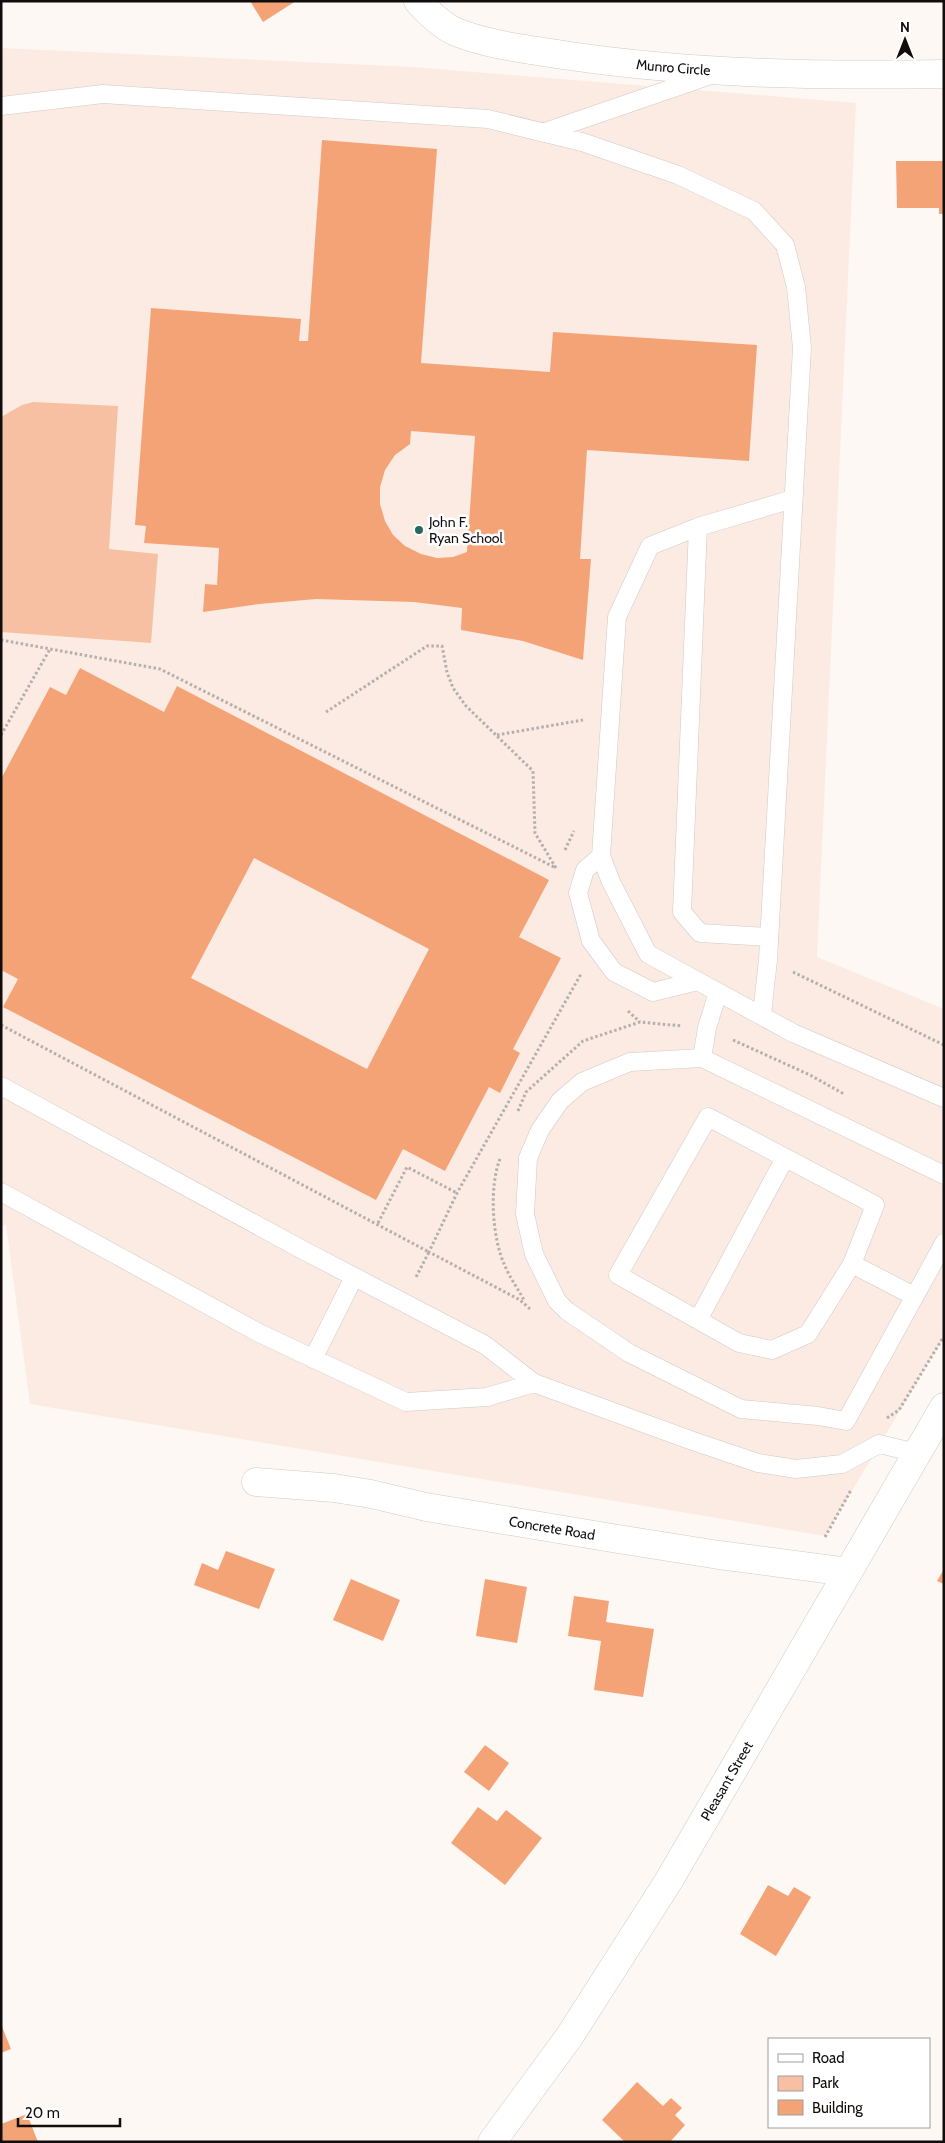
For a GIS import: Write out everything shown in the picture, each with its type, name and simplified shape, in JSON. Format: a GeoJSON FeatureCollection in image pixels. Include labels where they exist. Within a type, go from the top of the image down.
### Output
{"type":"FeatureCollection","features":[{"type":"Feature","properties":{"kind":"street","name":"Munro Circle"},"geometry":{"type":"LineString","coordinates":[[418,1],[454,31],[525,49],[610,62],[723,71],[813,75],[944,74]]}},
{"type":"Feature","properties":{"kind":"street","name":"Pleasant Street"},"geometry":{"type":"LineString","coordinates":[[492,2142],[569,2037],[668,1882],[944,1407]]}},
{"type":"Feature","properties":{"kind":"street","name":"Concrete Road"},"geometry":{"type":"LineString","coordinates":[[256,1482],[343,1490],[426,1507],[720,1556],[848,1572]]}},
{"type":"Feature","properties":{"kind":"lane"},"geometry":{"type":"LineString","coordinates":[[544,132],[723,71]]}},
{"type":"Feature","properties":{"kind":"lane"},"geometry":{"type":"LineString","coordinates":[[1,106],[103,94],[488,119],[582,142],[678,175],[754,211],[785,245],[796,286],[802,348],[768,960],[762,1014]]}},
{"type":"Feature","properties":{"kind":"lane"},"geometry":{"type":"LineString","coordinates":[[793,499],[698,527],[650,546],[617,617],[601,856],[611,882],[648,954],[762,1014],[793,1033],[944,1098]]}},
{"type":"Feature","properties":{"kind":"lane"},"geometry":{"type":"LineString","coordinates":[[698,527],[682,912],[700,933],[769,937]]}},
{"type":"Feature","properties":{"kind":"lane"},"geometry":{"type":"LineString","coordinates":[[601,856],[585,870],[578,893],[591,941],[614,972],[653,992],[698,981]]}},
{"type":"Feature","properties":{"kind":"lane"},"geometry":{"type":"LineString","coordinates":[[702,1058],[707,1028],[718,992]]}},
{"type":"Feature","properties":{"kind":"lane"},"geometry":{"type":"LineString","coordinates":[[944,1174],[702,1058],[630,1062],[582,1082],[560,1100],[540,1130],[528,1158],[525,1214],[534,1254],[557,1301],[567,1311],[629,1353],[741,1409],[818,1416],[846,1421],[944,1243]]}},
{"type":"Feature","properties":{"kind":"lane"},"geometry":{"type":"LineString","coordinates":[[1,1086],[354,1277],[485,1345],[534,1382],[758,1463],[796,1469],[842,1464],[879,1444],[917,1453]]}},
{"type":"Feature","properties":{"kind":"lane"},"geometry":{"type":"LineString","coordinates":[[708,1117],[875,1205],[852,1264],[808,1334],[772,1350],[739,1342],[618,1275],[708,1117]]}},
{"type":"Feature","properties":{"kind":"lane"},"geometry":{"type":"LineString","coordinates":[[698,1320],[785,1158]]}},
{"type":"Feature","properties":{"kind":"lane"},"geometry":{"type":"LineString","coordinates":[[1,1192],[250,1329],[406,1402],[487,1397],[534,1382]]}},
{"type":"Feature","properties":{"kind":"lane"},"geometry":{"type":"LineString","coordinates":[[852,1264],[914,1296]]}},
{"type":"Feature","properties":{"kind":"lane"},"geometry":{"type":"LineString","coordinates":[[313,1359],[354,1277]]}},
{"type":"Feature","properties":{"kind":"path"},"geometry":{"type":"LineString","coordinates":[[1,640],[160,669],[556,868],[535,833],[533,771],[466,706],[453,688],[447,672],[442,646],[434,644],[427,646],[326,712]]}},
{"type":"Feature","properties":{"kind":"path"},"geometry":{"type":"LineString","coordinates":[[1,735],[50,649]]}},
{"type":"Feature","properties":{"kind":"path"},"geometry":{"type":"LineString","coordinates":[[496,735],[583,720]]}},
{"type":"Feature","properties":{"kind":"path"},"geometry":{"type":"LineString","coordinates":[[768,960],[944,1045]]}},
{"type":"Feature","properties":{"kind":"path"},"geometry":{"type":"LineString","coordinates":[[515,1119],[526,1092],[583,1041],[640,1022],[707,1028],[810,1075],[844,1094]]}},
{"type":"Feature","properties":{"kind":"path"},"geometry":{"type":"LineString","coordinates":[[1,1026],[378,1223],[429,1252]]}},
{"type":"Feature","properties":{"kind":"path"},"geometry":{"type":"LineString","coordinates":[[502,1154],[495,1172],[495,1228],[504,1264],[528,1307]]}},
{"type":"Feature","properties":{"kind":"path"},"geometry":{"type":"LineString","coordinates":[[378,1223],[408,1167],[457,1193]]}},
{"type":"Feature","properties":{"kind":"path"},"geometry":{"type":"LineString","coordinates":[[899,1410],[944,1336]]}},
{"type":"Feature","properties":{"kind":"path"},"geometry":{"type":"LineString","coordinates":[[809,1567],[854,1485]]}},
{"type":"Feature","properties":{"kind":"shaded area","name":"John F. Ryan School"},"geometry":{"type":"Polygon","coordinates":[[[1,48],[413,67],[856,103],[817,957],[944,1009],[944,1337],[825,1536],[30,1404],[6,1225],[1,1226],[1,48]]]}},
{"type":"Feature","properties":{"kind":"green space"},"geometry":{"type":"Polygon","coordinates":[[[33,402],[118,406],[109,549],[158,554],[151,643],[1,632],[1,417],[22,405],[33,402]]]}},
{"type":"Feature","properties":{"kind":"building"},"geometry":{"type":"Polygon","coordinates":[[[250,1],[296,1],[263,22],[250,1]]]}},
{"type":"Feature","properties":{"kind":"building"},"geometry":{"type":"Polygon","coordinates":[[[322,140],[437,149],[421,363],[550,372],[553,332],[757,345],[749,461],[587,450],[580,559],[591,559],[583,660],[523,641],[461,630],[462,608],[414,602],[316,599],[259,604],[203,612],[205,584],[217,585],[219,548],[144,543],[146,526],[135,525],[151,308],[301,319],[299,341],[308,341],[322,140]],[[411,431],[410,444],[395,455],[385,470],[380,487],[380,504],[385,521],[393,535],[405,546],[421,554],[437,558],[453,557],[467,552],[475,436],[411,431]]]}},
{"type":"Feature","properties":{"kind":"building"},"geometry":{"type":"Polygon","coordinates":[[[896,161],[944,161],[944,214],[939,214],[939,208],[897,208],[896,161]]]}},
{"type":"Feature","properties":{"kind":"building"},"geometry":{"type":"Polygon","coordinates":[[[80,668],[164,712],[177,686],[549,880],[519,937],[561,958],[513,1049],[520,1053],[500,1093],[489,1087],[445,1171],[403,1149],[376,1200],[3,1007],[18,979],[1,970],[1,779],[50,687],[66,695],[80,668]],[[254,858],[191,978],[367,1069],[429,949],[254,858]]]}},
{"type":"Feature","properties":{"kind":"building"},"geometry":{"type":"Polygon","coordinates":[[[226,1551],[275,1569],[259,1609],[194,1585],[202,1563],[218,1570],[226,1551]]]}},
{"type":"Feature","properties":{"kind":"building"},"geometry":{"type":"Polygon","coordinates":[[[944,1569],[944,1584],[937,1581],[944,1569]]]}},
{"type":"Feature","properties":{"kind":"building"},"geometry":{"type":"Polygon","coordinates":[[[351,1579],[400,1600],[383,1641],[333,1620],[351,1579]]]}},
{"type":"Feature","properties":{"kind":"building"},"geometry":{"type":"Polygon","coordinates":[[[485,1579],[527,1587],[517,1643],[476,1636],[485,1579]]]}},
{"type":"Feature","properties":{"kind":"building"},"geometry":{"type":"Polygon","coordinates":[[[574,1596],[609,1601],[606,1622],[654,1629],[643,1697],[594,1690],[601,1641],[568,1636],[574,1596]]]}},
{"type":"Feature","properties":{"kind":"building"},"geometry":{"type":"Polygon","coordinates":[[[485,1745],[509,1763],[489,1791],[464,1772],[485,1745]]]}},
{"type":"Feature","properties":{"kind":"building"},"geometry":{"type":"Polygon","coordinates":[[[478,1807],[497,1821],[506,1810],[542,1838],[505,1885],[451,1843],[478,1807]]]}},
{"type":"Feature","properties":{"kind":"building"},"geometry":{"type":"Polygon","coordinates":[[[768,1885],[788,1896],[794,1887],[811,1897],[776,1956],[740,1934],[768,1885]]]}},
{"type":"Feature","properties":{"kind":"building"},"geometry":{"type":"Polygon","coordinates":[[[1,2024],[11,2049],[1,2053],[1,2024]]]}},
{"type":"Feature","properties":{"kind":"building"},"geometry":{"type":"Polygon","coordinates":[[[637,2082],[663,2106],[671,2098],[682,2108],[675,2115],[685,2125],[670,2142],[625,2142],[602,2120],[637,2082]]]}},
{"type":"Feature","properties":{"kind":"building"},"geometry":{"type":"Polygon","coordinates":[[[27,2114],[38,2142],[1,2142],[1,2124],[27,2114]]]}},
{"type":"Feature","properties":{"kind":"place","name":"John F. Ryan School"},"geometry":{"type":"Point","coordinates":[419,530]}}]}
